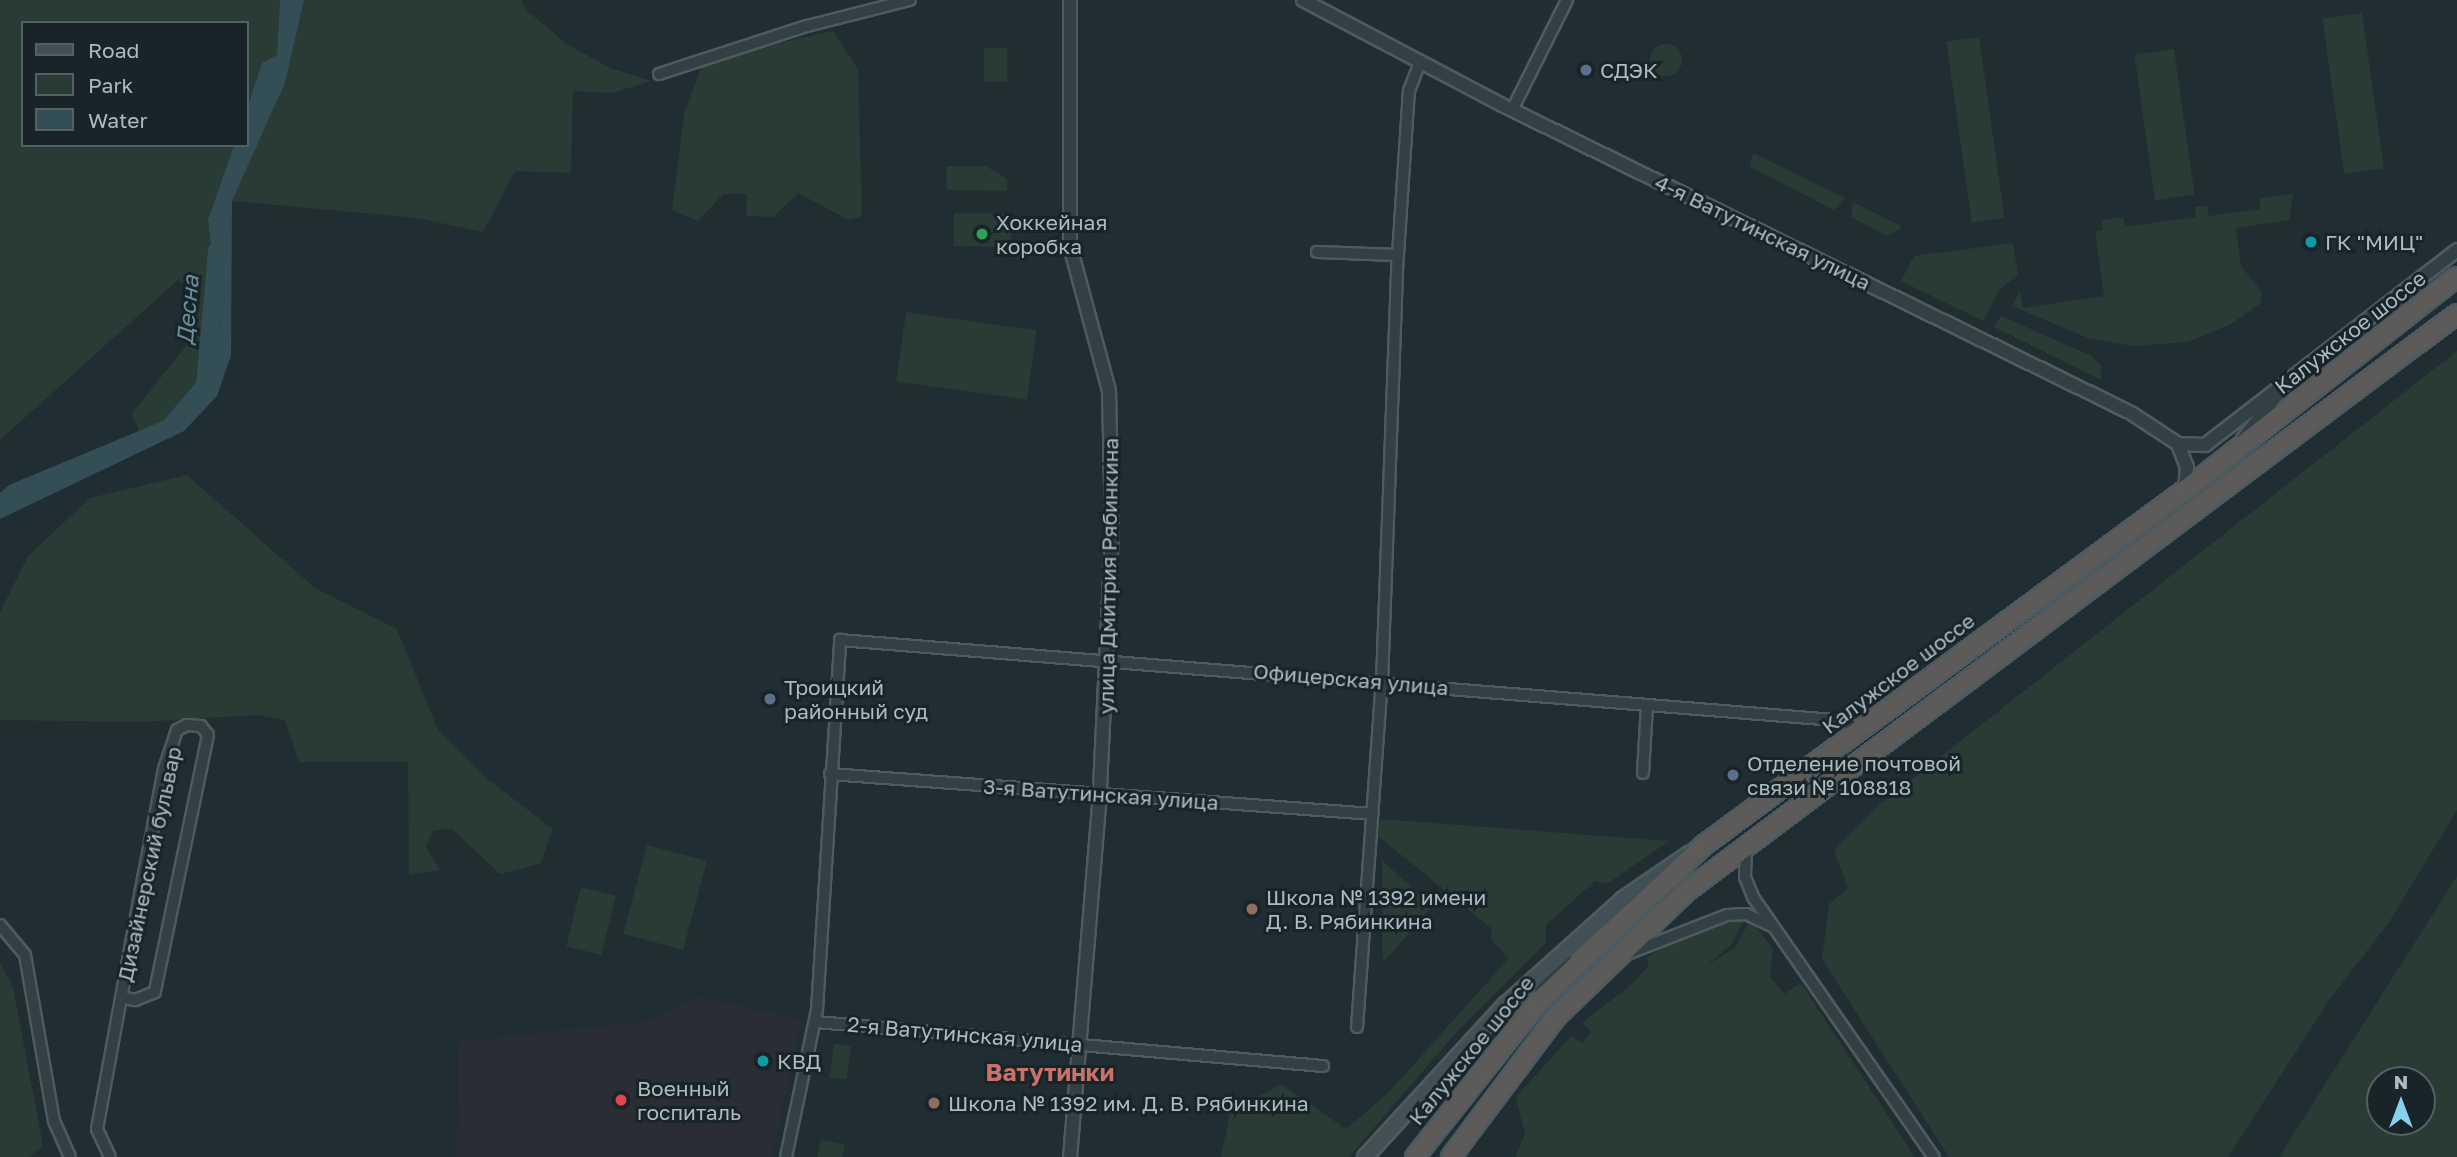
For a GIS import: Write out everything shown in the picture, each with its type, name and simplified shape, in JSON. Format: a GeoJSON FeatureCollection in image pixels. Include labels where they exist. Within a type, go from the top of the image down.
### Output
{"type":"FeatureCollection","features":[{"type":"Feature","properties":{"kind":"highway","name":"Калужское шоссе"},"geometry":{"type":"LineString","coordinates":[[1415,1157],[1504,1040],[1605,933],[1703,845],[2185,490],[2457,277]]}},
{"type":"Feature","properties":{"kind":"highway"},"geometry":{"type":"LineString","coordinates":[[1451,1157],[1556,1017],[1687,891],[1746,844],[2457,314]]}},
{"type":"Feature","properties":{"kind":"main road"},"geometry":{"type":"LineString","coordinates":[[1365,1157],[1459,1052],[1582,934],[1657,872],[1703,845]]}},
{"type":"Feature","properties":{"kind":"street"},"geometry":{"type":"LineString","coordinates":[[659,74],[807,26],[910,0]]}},
{"type":"Feature","properties":{"kind":"street","name":"улица Дмитрия Рябинкина"},"geometry":{"type":"LineString","coordinates":[[1070,0],[1070,246],[1112,409],[1109,658],[1070,1157]]}},
{"type":"Feature","properties":{"kind":"street","name":"4-я Ватутинская улица"},"geometry":{"type":"LineString","coordinates":[[1303,0],[1512,110],[2096,395],[2178,444]]}},
{"type":"Feature","properties":{"kind":"street"},"geometry":{"type":"LineString","coordinates":[[1512,110],[1567,0]]}},
{"type":"Feature","properties":{"kind":"street"},"geometry":{"type":"LineString","coordinates":[[1357,1027],[1382,682],[1398,255],[1409,91],[1420,62]]}},
{"type":"Feature","properties":{"kind":"street"},"geometry":{"type":"LineString","coordinates":[[2185,490],[2187,467],[2178,444],[2205,445],[2306,364],[2457,250]]}},
{"type":"Feature","properties":{"kind":"street"},"geometry":{"type":"LineString","coordinates":[[1317,252],[1398,255]]}},
{"type":"Feature","properties":{"kind":"street"},"geometry":{"type":"LineString","coordinates":[[2235,451],[2306,364]]}},
{"type":"Feature","properties":{"kind":"street","name":"Офицерская улица"},"geometry":{"type":"LineString","coordinates":[[830,774],[840,640],[1109,658],[1847,721],[1857,733]]}},
{"type":"Feature","properties":{"kind":"street"},"geometry":{"type":"LineString","coordinates":[[1643,773],[1647,705]]}},
{"type":"Feature","properties":{"kind":"street","name":"Дизайнерский бульвар"},"geometry":{"type":"LineString","coordinates":[[110,1157],[97,1129],[121,997],[164,769],[177,730],[187,725],[201,726],[208,735],[155,992],[147,998],[121,997]]}},
{"type":"Feature","properties":{"kind":"street"},"geometry":{"type":"LineString","coordinates":[[786,1157],[816,1022],[830,774]]}},
{"type":"Feature","properties":{"kind":"street","name":"3-я Ватутинская улица"},"geometry":{"type":"LineString","coordinates":[[830,774],[1373,814]]}},
{"type":"Feature","properties":{"kind":"street"},"geometry":{"type":"LineString","coordinates":[[1746,844],[1745,877],[1753,897],[1934,1157]]}},
{"type":"Feature","properties":{"kind":"street"},"geometry":{"type":"LineString","coordinates":[[1615,960],[1671,934],[1737,913],[1778,930]]}},
{"type":"Feature","properties":{"kind":"street"},"geometry":{"type":"LineString","coordinates":[[0,925],[25,955],[54,1121],[70,1157]]}},
{"type":"Feature","properties":{"kind":"street"},"geometry":{"type":"LineString","coordinates":[[1504,1040],[1582,934]]}},
{"type":"Feature","properties":{"kind":"street","name":"2-я Ватутинская улица"},"geometry":{"type":"LineString","coordinates":[[816,1022],[1323,1066]]}},
{"type":"Feature","properties":{"kind":"shaded area","name":"Военный госпиталь"},"geometry":{"type":"Polygon","coordinates":[[[695,997],[802,1019],[772,1157],[457,1157],[458,1042],[649,1021],[695,997]]]}},
{"type":"Feature","properties":{"kind":"green space"},"geometry":{"type":"Polygon","coordinates":[[[0,0],[280,0],[277,56],[262,63],[248,105],[248,21],[21,21],[21,147],[233,147],[208,220],[220,320],[216,351],[189,410],[139,431],[132,413],[192,339],[191,297],[179,279],[0,440],[0,0]]]}},
{"type":"Feature","properties":{"kind":"green space"},"geometry":{"type":"Polygon","coordinates":[[[304,0],[522,0],[525,9],[567,44],[610,68],[651,81],[612,93],[573,91],[571,173],[515,171],[483,232],[417,218],[232,201],[285,83],[304,0]]]}},
{"type":"Feature","properties":{"kind":"green space"},"geometry":{"type":"Polygon","coordinates":[[[2362,13],[2384,168],[2344,174],[2322,19],[2362,13]]]}},
{"type":"Feature","properties":{"kind":"green space"},"geometry":{"type":"Polygon","coordinates":[[[833,31],[858,69],[862,216],[849,220],[798,193],[773,217],[747,216],[746,194],[723,194],[698,221],[672,210],[684,115],[704,59],[833,31]]]}},
{"type":"Feature","properties":{"kind":"green space"},"geometry":{"type":"Polygon","coordinates":[[[1979,37],[2004,218],[1972,223],[1946,42],[1979,37]]]}},
{"type":"Feature","properties":{"kind":"green space"},"geometry":{"type":"Polygon","coordinates":[[[1666,44],[1677,49],[1682,60],[1677,71],[1666,76],[1655,71],[1650,60],[1655,49],[1666,44]]]}},
{"type":"Feature","properties":{"kind":"green space"},"geometry":{"type":"Polygon","coordinates":[[[984,48],[1007,48],[1007,82],[984,82],[984,48]]]}},
{"type":"Feature","properties":{"kind":"green space"},"geometry":{"type":"Polygon","coordinates":[[[2174,49],[2194,195],[2155,200],[2134,55],[2174,49]]]}},
{"type":"Feature","properties":{"kind":"green space"},"geometry":{"type":"Polygon","coordinates":[[[1753,153],[1845,198],[1834,210],[1750,167],[1753,153]]]}},
{"type":"Feature","properties":{"kind":"green space"},"geometry":{"type":"Polygon","coordinates":[[[946,166],[986,166],[1007,179],[1007,191],[947,190],[946,166]]]}},
{"type":"Feature","properties":{"kind":"green space"},"geometry":{"type":"Polygon","coordinates":[[[2293,194],[2289,220],[2236,228],[2241,266],[2261,291],[2261,303],[2231,324],[2188,342],[2133,346],[2088,338],[2012,306],[2020,290],[2023,308],[2104,296],[2095,231],[2103,230],[2102,220],[2123,217],[2125,227],[2196,217],[2195,207],[2207,206],[2209,216],[2260,209],[2260,198],[2293,194]]]}},
{"type":"Feature","properties":{"kind":"green space"},"geometry":{"type":"Polygon","coordinates":[[[1853,202],[1901,226],[1900,229],[1887,236],[1851,217],[1853,202]]]}},
{"type":"Feature","properties":{"kind":"green space","name":"Хоккейная коробка"},"geometry":{"type":"Polygon","coordinates":[[[954,213],[1011,214],[1010,247],[953,246],[954,213]]]}},
{"type":"Feature","properties":{"kind":"green space"},"geometry":{"type":"Polygon","coordinates":[[[2013,243],[2018,274],[1999,291],[1983,321],[1901,281],[1914,256],[2013,243]]]}},
{"type":"Feature","properties":{"kind":"green space"},"geometry":{"type":"Polygon","coordinates":[[[906,312],[1037,330],[1027,400],[896,381],[906,312]]]}},
{"type":"Feature","properties":{"kind":"green space"},"geometry":{"type":"Polygon","coordinates":[[[2001,316],[2092,356],[2101,366],[2101,380],[1994,327],[2001,316]]]}},
{"type":"Feature","properties":{"kind":"green space"},"geometry":{"type":"Polygon","coordinates":[[[2457,351],[2457,810],[2389,922],[2328,1002],[2228,1157],[1949,1157],[1822,959],[1829,904],[1848,888],[1834,850],[1879,805],[2457,351]]]}},
{"type":"Feature","properties":{"kind":"green space"},"geometry":{"type":"Polygon","coordinates":[[[187,475],[315,588],[397,629],[438,730],[486,778],[553,829],[540,864],[500,874],[451,828],[433,831],[426,847],[440,870],[409,875],[408,762],[299,762],[285,720],[258,715],[141,722],[0,720],[0,612],[28,556],[90,498],[187,475]]]}},
{"type":"Feature","properties":{"kind":"green space"},"geometry":{"type":"Polygon","coordinates":[[[1380,819],[1669,841],[1607,884],[1595,881],[1546,925],[1545,944],[1455,1034],[1349,1157],[1221,1157],[1230,1112],[1281,1084],[1346,1129],[1389,1092],[1509,958],[1492,941],[1491,928],[1378,836],[1380,819]]]}},
{"type":"Feature","properties":{"kind":"green space"},"geometry":{"type":"Polygon","coordinates":[[[647,845],[707,861],[683,950],[623,934],[647,845]]]}},
{"type":"Feature","properties":{"kind":"green space"},"geometry":{"type":"Polygon","coordinates":[[[1382,860],[1432,906],[1383,963],[1382,860]]]}},
{"type":"Feature","properties":{"kind":"green space"},"geometry":{"type":"Polygon","coordinates":[[[2457,876],[2457,1157],[2279,1157],[2457,876]]]}},
{"type":"Feature","properties":{"kind":"green space"},"geometry":{"type":"Polygon","coordinates":[[[581,887],[616,896],[601,955],[566,946],[581,887]]]}},
{"type":"Feature","properties":{"kind":"green space"},"geometry":{"type":"Polygon","coordinates":[[[1731,916],[1745,919],[1731,945],[1705,966],[1735,948],[1750,920],[1773,949],[1770,976],[1784,994],[1801,983],[1915,1157],[1515,1157],[1525,1134],[1516,1097],[1571,1036],[1582,1043],[1591,1032],[1582,1023],[1633,983],[1649,965],[1646,958],[1697,925],[1731,916]]]}},
{"type":"Feature","properties":{"kind":"green space"},"geometry":{"type":"Polygon","coordinates":[[[0,963],[13,987],[43,1146],[29,1157],[0,1157],[0,963]]]}},
{"type":"Feature","properties":{"kind":"green space"},"geometry":{"type":"Polygon","coordinates":[[[834,1044],[851,1046],[847,1080],[830,1078],[834,1044]]]}},
{"type":"Feature","properties":{"kind":"green space"},"geometry":{"type":"Polygon","coordinates":[[[821,1140],[845,1145],[842,1157],[817,1157],[821,1140]]]}},
{"type":"Feature","properties":{"kind":"water"},"geometry":{"type":"Polygon","coordinates":[[[280,0],[304,0],[285,83],[232,201],[231,355],[217,396],[184,431],[0,519],[0,493],[9,485],[189,410],[216,351],[220,320],[208,220],[233,147],[248,147],[248,105],[262,63],[277,55],[280,0]]]}},
{"type":"Feature","properties":{"kind":"waterway","name":"Десна"},"geometry":{"type":"LineString","coordinates":[[168,429],[205,386],[217,251]]}},
{"type":"Feature","properties":{"kind":"place","name":"СДЭК"},"geometry":{"type":"Point","coordinates":[1586,70]}},
{"type":"Feature","properties":{"kind":"place","name":"Хоккейная коробка"},"geometry":{"type":"Point","coordinates":[982,234]}},
{"type":"Feature","properties":{"kind":"place","name":"ГК \"МИЦ\""},"geometry":{"type":"Point","coordinates":[2311,242]}},
{"type":"Feature","properties":{"kind":"place","name":"Троицкий районный суд"},"geometry":{"type":"Point","coordinates":[770,699]}},
{"type":"Feature","properties":{"kind":"place","name":"Отделение почтовой связи № 108818"},"geometry":{"type":"Point","coordinates":[1733,775]}},
{"type":"Feature","properties":{"kind":"place","name":"Школа № 1392 имени Д. В. Рябинкина"},"geometry":{"type":"Point","coordinates":[1252,909]}},
{"type":"Feature","properties":{"kind":"place","name":"КВД"},"geometry":{"type":"Point","coordinates":[763,1061]}},
{"type":"Feature","properties":{"kind":"place","name":"Военный госпиталь"},"geometry":{"type":"Point","coordinates":[621,1100]}},
{"type":"Feature","properties":{"kind":"place","name":"Школа № 1392 им. Д. В. Рябинкина"},"geometry":{"type":"Point","coordinates":[934,1103]}},
{"type":"Feature","properties":{"kind":"district","name":"Ватутинки"},"geometry":{"type":"Point","coordinates":[1050,1072]}}]}
